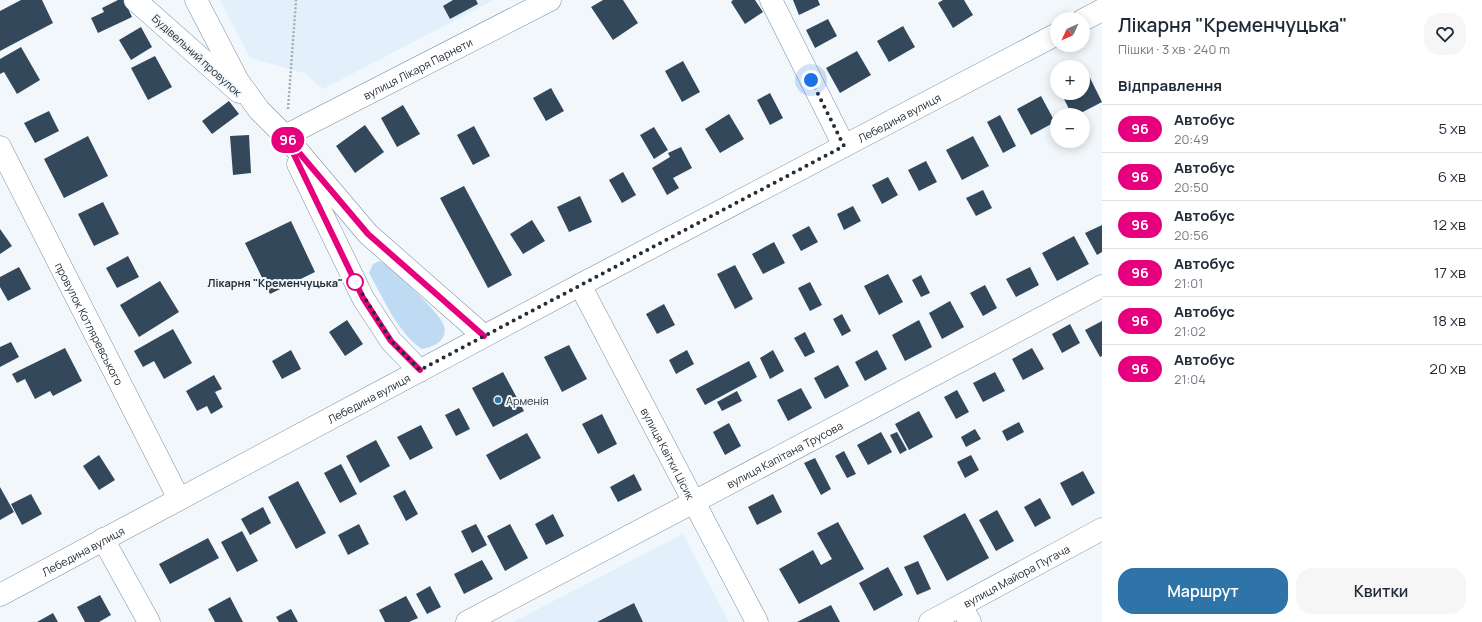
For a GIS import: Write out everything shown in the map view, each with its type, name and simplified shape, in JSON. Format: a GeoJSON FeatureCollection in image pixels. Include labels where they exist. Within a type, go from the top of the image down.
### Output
{"type":"FeatureCollection","features":[{"type":"Feature","properties":{"kind":"street","name":"Будівельний провулок"},"geometry":{"type":"LineString","coordinates":[[135,0],[259,110]]}},
{"type":"Feature","properties":{"kind":"street"},"geometry":{"type":"LineString","coordinates":[[196,0],[238,81],[259,110],[285,136],[368,234],[484,336]]}},
{"type":"Feature","properties":{"kind":"street","name":"вулиця Лікаря Парнети"},"geometry":{"type":"LineString","coordinates":[[285,136],[550,0]]}},
{"type":"Feature","properties":{"kind":"street"},"geometry":{"type":"LineString","coordinates":[[771,0],[844,146]]}},
{"type":"Feature","properties":{"kind":"street"},"geometry":{"type":"LineString","coordinates":[[1090,16],[1102,10]]}},
{"type":"Feature","properties":{"kind":"street","name":"Лебедина вулиця"},"geometry":{"type":"LineString","coordinates":[[0,595],[580,285],[1050,38]]}},
{"type":"Feature","properties":{"kind":"street"},"geometry":{"type":"LineString","coordinates":[[285,136],[363,298],[391,341],[420,370]]}},
{"type":"Feature","properties":{"kind":"street","name":"провулок Котляревського"},"geometry":{"type":"LineString","coordinates":[[0,147],[179,499]]}},
{"type":"Feature","properties":{"kind":"street","name":"вулиця Квітки Цісик"},"geometry":{"type":"LineString","coordinates":[[580,285],[757,622]]}},
{"type":"Feature","properties":{"kind":"street","name":"вулиця Капітана Трусова"},"geometry":{"type":"LineString","coordinates":[[467,622],[693,501],[1102,286]]}},
{"type":"Feature","properties":{"kind":"street","name":"вулиця Майора Пугача"},"geometry":{"type":"LineString","coordinates":[[930,622],[965,614],[1102,529]]}},
{"type":"Feature","properties":{"kind":"street"},"geometry":{"type":"LineString","coordinates":[[103,539],[149,622]]}},
{"type":"Feature","properties":{"kind":"path"},"geometry":{"type":"LineString","coordinates":[[285,136],[296,0]]}},
{"type":"Feature","properties":{"kind":"shaded area"},"geometry":{"type":"Polygon","coordinates":[[[220,0],[494,0],[323,89],[304,73],[250,58],[220,0]]]}},
{"type":"Feature","properties":{"kind":"shaded area"},"geometry":{"type":"Polygon","coordinates":[[[379,261],[385,263],[427,303],[441,320],[445,331],[444,336],[435,345],[422,349],[405,334],[398,324],[369,273],[373,264],[379,261]]]}},
{"type":"Feature","properties":{"kind":"shaded area"},"geometry":{"type":"Polygon","coordinates":[[[683,534],[729,622],[513,622],[683,534]]]}},
{"type":"Feature","properties":{"kind":"building"},"geometry":{"type":"Polygon","coordinates":[[[21,0],[42,0],[53,23],[0,51],[0,11],[21,0]]]}},
{"type":"Feature","properties":{"kind":"building"},"geometry":{"type":"Polygon","coordinates":[[[118,0],[124,0],[132,17],[98,33],[91,18],[104,12],[102,8],[118,0]]]}},
{"type":"Feature","properties":{"kind":"building"},"geometry":{"type":"Polygon","coordinates":[[[453,0],[476,0],[478,4],[450,19],[443,6],[453,0]]]}},
{"type":"Feature","properties":{"kind":"building"},"geometry":{"type":"Polygon","coordinates":[[[603,0],[623,0],[638,23],[613,40],[591,7],[603,0]]]}},
{"type":"Feature","properties":{"kind":"building"},"geometry":{"type":"Polygon","coordinates":[[[733,0],[755,0],[763,12],[745,24],[731,2],[733,0]]]}},
{"type":"Feature","properties":{"kind":"building"},"geometry":{"type":"Polygon","coordinates":[[[793,0],[818,0],[820,5],[799,15],[793,0]]]}},
{"type":"Feature","properties":{"kind":"building"},"geometry":{"type":"Polygon","coordinates":[[[943,0],[964,0],[973,15],[953,28],[938,3],[943,0]]]}},
{"type":"Feature","properties":{"kind":"building"},"geometry":{"type":"Polygon","coordinates":[[[828,19],[837,36],[815,48],[806,30],[828,19]]]}},
{"type":"Feature","properties":{"kind":"building"},"geometry":{"type":"Polygon","coordinates":[[[903,26],[915,47],[889,62],[877,41],[903,26]]]}},
{"type":"Feature","properties":{"kind":"building"},"geometry":{"type":"Polygon","coordinates":[[[141,27],[152,47],[131,60],[119,40],[141,27]]]}},
{"type":"Feature","properties":{"kind":"building"},"geometry":{"type":"Polygon","coordinates":[[[21,47],[40,80],[17,94],[4,72],[0,74],[0,59],[21,47]]]}},
{"type":"Feature","properties":{"kind":"building"},"geometry":{"type":"Polygon","coordinates":[[[857,51],[871,75],[840,93],[826,68],[857,51]]]}},
{"type":"Feature","properties":{"kind":"building"},"geometry":{"type":"Polygon","coordinates":[[[155,56],[172,87],[148,100],[131,68],[155,56]]]}},
{"type":"Feature","properties":{"kind":"building"},"geometry":{"type":"Polygon","coordinates":[[[683,61],[700,92],[682,102],[665,71],[683,61]]]}},
{"type":"Feature","properties":{"kind":"building"},"geometry":{"type":"Polygon","coordinates":[[[1090,78],[1102,102],[1090,108],[1068,108],[1064,100],[1090,100],[1090,78]]]}},
{"type":"Feature","properties":{"kind":"building"},"geometry":{"type":"Polygon","coordinates":[[[551,88],[564,111],[546,121],[533,98],[551,88]]]}},
{"type":"Feature","properties":{"kind":"building"},"geometry":{"type":"Polygon","coordinates":[[[770,93],[783,118],[770,125],[757,100],[770,93]]]}},
{"type":"Feature","properties":{"kind":"building"},"geometry":{"type":"Polygon","coordinates":[[[1041,96],[1050,113],[1050,125],[1031,135],[1017,109],[1041,96]]]}},
{"type":"Feature","properties":{"kind":"building"},"geometry":{"type":"Polygon","coordinates":[[[229,101],[239,114],[212,134],[202,121],[229,101]]]}},
{"type":"Feature","properties":{"kind":"building"},"geometry":{"type":"Polygon","coordinates":[[[403,105],[420,134],[397,147],[381,118],[403,105]]]}},
{"type":"Feature","properties":{"kind":"building"},"geometry":{"type":"Polygon","coordinates":[[[49,111],[59,131],[35,143],[24,123],[49,111]]]}},
{"type":"Feature","properties":{"kind":"building"},"geometry":{"type":"Polygon","coordinates":[[[729,114],[744,139],[720,153],[705,129],[729,114]]]}},
{"type":"Feature","properties":{"kind":"building"},"geometry":{"type":"Polygon","coordinates":[[[1000,115],[1016,146],[1003,153],[987,122],[1000,115]]]}},
{"type":"Feature","properties":{"kind":"building"},"geometry":{"type":"Polygon","coordinates":[[[365,125],[384,152],[355,173],[336,146],[365,125]]]}},
{"type":"Feature","properties":{"kind":"building"},"geometry":{"type":"Polygon","coordinates":[[[474,126],[490,156],[473,165],[457,135],[474,126]]]}},
{"type":"Feature","properties":{"kind":"building"},"geometry":{"type":"Polygon","coordinates":[[[654,127],[668,150],[654,159],[640,135],[654,127]]]}},
{"type":"Feature","properties":{"kind":"building"},"geometry":{"type":"Polygon","coordinates":[[[249,135],[251,173],[233,175],[230,136],[249,135]]]}},
{"type":"Feature","properties":{"kind":"building"},"geometry":{"type":"Polygon","coordinates":[[[88,136],[108,176],[64,198],[44,159],[88,136]]]}},
{"type":"Feature","properties":{"kind":"building"},"geometry":{"type":"Polygon","coordinates":[[[973,136],[989,166],[962,180],[946,150],[973,136]]]}},
{"type":"Feature","properties":{"kind":"building"},"geometry":{"type":"Polygon","coordinates":[[[681,147],[692,168],[673,178],[679,188],[667,195],[652,168],[670,157],[668,153],[681,147]]]}},
{"type":"Feature","properties":{"kind":"building"},"geometry":{"type":"Polygon","coordinates":[[[926,161],[937,182],[919,191],[908,170],[926,161]]]}},
{"type":"Feature","properties":{"kind":"building"},"geometry":{"type":"Polygon","coordinates":[[[623,172],[636,195],[622,203],[609,180],[623,172]]]}},
{"type":"Feature","properties":{"kind":"building"},"geometry":{"type":"Polygon","coordinates":[[[888,177],[898,195],[882,204],[872,185],[888,177]]]}},
{"type":"Feature","properties":{"kind":"building"},"geometry":{"type":"Polygon","coordinates":[[[464,186],[512,275],[488,288],[440,198],[464,186]]]}},
{"type":"Feature","properties":{"kind":"building"},"geometry":{"type":"Polygon","coordinates":[[[983,190],[992,208],[976,216],[966,198],[983,190]]]}},
{"type":"Feature","properties":{"kind":"building"},"geometry":{"type":"Polygon","coordinates":[[[580,196],[592,222],[569,232],[557,207],[580,196]]]}},
{"type":"Feature","properties":{"kind":"building"},"geometry":{"type":"Polygon","coordinates":[[[103,202],[119,234],[94,246],[78,214],[103,202]]]}},
{"type":"Feature","properties":{"kind":"building"},"geometry":{"type":"Polygon","coordinates":[[[853,206],[861,221],[844,230],[837,214],[853,206]]]}},
{"type":"Feature","properties":{"kind":"building"},"geometry":{"type":"Polygon","coordinates":[[[532,220],[545,241],[523,254],[510,234],[532,220]]]}},
{"type":"Feature","properties":{"kind":"building"},"geometry":{"type":"Polygon","coordinates":[[[291,221],[315,272],[270,294],[245,243],[291,221]]]}},
{"type":"Feature","properties":{"kind":"building"},"geometry":{"type":"Polygon","coordinates":[[[1102,225],[1102,252],[1097,255],[1085,233],[1102,225]]]}},
{"type":"Feature","properties":{"kind":"building"},"geometry":{"type":"Polygon","coordinates":[[[809,226],[818,242],[801,251],[792,235],[809,226]]]}},
{"type":"Feature","properties":{"kind":"building"},"geometry":{"type":"Polygon","coordinates":[[[0,229],[12,246],[0,254],[0,229]]]}},
{"type":"Feature","properties":{"kind":"building"},"geometry":{"type":"Polygon","coordinates":[[[1074,236],[1089,264],[1057,281],[1042,253],[1074,236]]]}},
{"type":"Feature","properties":{"kind":"building"},"geometry":{"type":"Polygon","coordinates":[[[774,242],[785,263],[763,274],[752,254],[774,242]]]}},
{"type":"Feature","properties":{"kind":"building"},"geometry":{"type":"Polygon","coordinates":[[[128,256],[139,277],[117,288],[106,268],[128,256]]]}},
{"type":"Feature","properties":{"kind":"building"},"geometry":{"type":"Polygon","coordinates":[[[735,265],[753,299],[735,309],[717,274],[735,265]]]}},
{"type":"Feature","properties":{"kind":"building"},"geometry":{"type":"Polygon","coordinates":[[[19,267],[31,289],[8,301],[0,287],[0,277],[19,267]]]}},
{"type":"Feature","properties":{"kind":"building"},"geometry":{"type":"Polygon","coordinates":[[[1030,267],[1039,285],[1016,297],[1006,279],[1030,267]]]}},
{"type":"Feature","properties":{"kind":"building"},"geometry":{"type":"Polygon","coordinates":[[[888,274],[903,302],[879,315],[864,286],[888,274]]]}},
{"type":"Feature","properties":{"kind":"building"},"geometry":{"type":"Polygon","coordinates":[[[921,275],[930,293],[921,297],[912,280],[921,275]]]}},
{"type":"Feature","properties":{"kind":"building"},"geometry":{"type":"Polygon","coordinates":[[[160,281],[179,312],[139,337],[120,305],[160,281]]]}},
{"type":"Feature","properties":{"kind":"building"},"geometry":{"type":"Polygon","coordinates":[[[810,282],[822,305],[810,311],[798,288],[810,282]]]}},
{"type":"Feature","properties":{"kind":"building"},"geometry":{"type":"Polygon","coordinates":[[[985,285],[997,308],[983,316],[970,293],[985,285]]]}},
{"type":"Feature","properties":{"kind":"building"},"geometry":{"type":"Polygon","coordinates":[[[950,301],[964,327],[942,339],[929,313],[950,301]]]}},
{"type":"Feature","properties":{"kind":"building"},"geometry":{"type":"Polygon","coordinates":[[[664,304],[675,325],[657,334],[646,314],[664,304]]]}},
{"type":"Feature","properties":{"kind":"building"},"geometry":{"type":"Polygon","coordinates":[[[842,314],[851,331],[842,336],[833,319],[842,314]]]}},
{"type":"Feature","properties":{"kind":"building"},"geometry":{"type":"Polygon","coordinates":[[[347,320],[363,344],[345,356],[329,332],[347,320]]]}},
{"type":"Feature","properties":{"kind":"building"},"geometry":{"type":"Polygon","coordinates":[[[919,320],[932,347],[905,361],[892,335],[919,320]]]}},
{"type":"Feature","properties":{"kind":"building"},"geometry":{"type":"Polygon","coordinates":[[[1102,321],[1102,356],[1100,357],[1085,330],[1102,321]]]}},
{"type":"Feature","properties":{"kind":"building"},"geometry":{"type":"Polygon","coordinates":[[[1070,324],[1080,343],[1062,353],[1052,334],[1070,324]]]}},
{"type":"Feature","properties":{"kind":"building"},"geometry":{"type":"Polygon","coordinates":[[[173,329],[192,363],[164,379],[154,361],[143,367],[134,351],[173,329]]]}},
{"type":"Feature","properties":{"kind":"building"},"geometry":{"type":"Polygon","coordinates":[[[805,332],[815,352],[805,357],[794,338],[805,332]]]}},
{"type":"Feature","properties":{"kind":"building"},"geometry":{"type":"Polygon","coordinates":[[[11,342],[19,357],[0,367],[0,347],[11,342]]]}},
{"type":"Feature","properties":{"kind":"building"},"geometry":{"type":"Polygon","coordinates":[[[569,345],[587,379],[562,392],[544,357],[569,345]]]}},
{"type":"Feature","properties":{"kind":"building"},"geometry":{"type":"Polygon","coordinates":[[[65,348],[82,381],[53,396],[50,391],[35,399],[25,379],[17,383],[12,374],[65,348]]]}},
{"type":"Feature","properties":{"kind":"building"},"geometry":{"type":"Polygon","coordinates":[[[1032,348],[1044,369],[1023,380],[1012,359],[1032,348]]]}},
{"type":"Feature","properties":{"kind":"building"},"geometry":{"type":"Polygon","coordinates":[[[291,350],[301,369],[282,379],[272,361],[291,350]]]}},
{"type":"Feature","properties":{"kind":"building"},"geometry":{"type":"Polygon","coordinates":[[[687,350],[694,364],[676,374],[669,360],[687,350]]]}},
{"type":"Feature","properties":{"kind":"building"},"geometry":{"type":"Polygon","coordinates":[[[773,350],[784,371],[770,379],[760,358],[773,350]]]}},
{"type":"Feature","properties":{"kind":"building"},"geometry":{"type":"Polygon","coordinates":[[[877,350],[887,369],[865,381],[855,362],[877,350]]]}},
{"type":"Feature","properties":{"kind":"building"},"geometry":{"type":"Polygon","coordinates":[[[749,361],[757,377],[705,405],[696,389],[749,361]]]}},
{"type":"Feature","properties":{"kind":"building"},"geometry":{"type":"Polygon","coordinates":[[[838,365],[849,386],[825,399],[814,378],[838,365]]]}},
{"type":"Feature","properties":{"kind":"building","name":"Арменія"},"geometry":{"type":"Polygon","coordinates":[[[503,372],[524,411],[493,427],[472,388],[503,372]]]}},
{"type":"Feature","properties":{"kind":"building"},"geometry":{"type":"Polygon","coordinates":[[[995,372],[1005,391],[983,402],[973,383],[995,372]]]}},
{"type":"Feature","properties":{"kind":"building"},"geometry":{"type":"Polygon","coordinates":[[[214,375],[222,389],[215,392],[223,407],[211,414],[207,406],[197,411],[186,391],[214,375]]]}},
{"type":"Feature","properties":{"kind":"building"},"geometry":{"type":"Polygon","coordinates":[[[801,388],[812,408],[788,421],[777,400],[801,388]]]}},
{"type":"Feature","properties":{"kind":"building"},"geometry":{"type":"Polygon","coordinates":[[[957,390],[969,412],[956,419],[944,397],[957,390]]]}},
{"type":"Feature","properties":{"kind":"building"},"geometry":{"type":"Polygon","coordinates":[[[737,391],[742,401],[722,411],[717,402],[737,391]]]}},
{"type":"Feature","properties":{"kind":"building"},"geometry":{"type":"Polygon","coordinates":[[[459,408],[470,429],[456,436],[445,415],[459,408]]]}},
{"type":"Feature","properties":{"kind":"building"},"geometry":{"type":"Polygon","coordinates":[[[919,411],[933,437],[909,450],[895,424],[919,411]]]}},
{"type":"Feature","properties":{"kind":"building"},"geometry":{"type":"Polygon","coordinates":[[[602,414],[617,444],[598,454],[582,424],[602,414]]]}},
{"type":"Feature","properties":{"kind":"building"},"geometry":{"type":"Polygon","coordinates":[[[1019,422],[1024,432],[1007,441],[1002,431],[1019,422]]]}},
{"type":"Feature","properties":{"kind":"building"},"geometry":{"type":"Polygon","coordinates":[[[729,423],[741,446],[725,455],[713,432],[729,423]]]}},
{"type":"Feature","properties":{"kind":"building"},"geometry":{"type":"Polygon","coordinates":[[[421,425],[433,448],[410,460],[397,437],[421,425]]]}},
{"type":"Feature","properties":{"kind":"building"},"geometry":{"type":"Polygon","coordinates":[[[975,429],[981,439],[966,447],[961,437],[975,429]]]}},
{"type":"Feature","properties":{"kind":"building"},"geometry":{"type":"Polygon","coordinates":[[[881,432],[892,452],[868,465],[857,445],[881,432]]]}},
{"type":"Feature","properties":{"kind":"building"},"geometry":{"type":"Polygon","coordinates":[[[897,432],[907,450],[900,454],[890,435],[897,432]]]}},
{"type":"Feature","properties":{"kind":"building"},"geometry":{"type":"Polygon","coordinates":[[[527,433],[541,458],[500,480],[486,455],[527,433]]]}},
{"type":"Feature","properties":{"kind":"building"},"geometry":{"type":"Polygon","coordinates":[[[376,440],[390,466],[360,483],[346,456],[376,440]]]}},
{"type":"Feature","properties":{"kind":"building"},"geometry":{"type":"Polygon","coordinates":[[[844,451],[856,474],[847,478],[835,456],[844,451]]]}},
{"type":"Feature","properties":{"kind":"building"},"geometry":{"type":"Polygon","coordinates":[[[99,455],[115,480],[99,490],[83,466],[99,455]]]}},
{"type":"Feature","properties":{"kind":"building"},"geometry":{"type":"Polygon","coordinates":[[[971,455],[979,470],[965,478],[957,462],[971,455]]]}},
{"type":"Feature","properties":{"kind":"building"},"geometry":{"type":"Polygon","coordinates":[[[815,458],[831,489],[821,495],[804,463],[815,458]]]}},
{"type":"Feature","properties":{"kind":"building"},"geometry":{"type":"Polygon","coordinates":[[[341,464],[357,494],[340,503],[324,473],[341,464]]]}},
{"type":"Feature","properties":{"kind":"building"},"geometry":{"type":"Polygon","coordinates":[[[1083,471],[1095,493],[1072,506],[1060,483],[1083,471]]]}},
{"type":"Feature","properties":{"kind":"building"},"geometry":{"type":"Polygon","coordinates":[[[634,474],[642,490],[618,502],[610,487],[634,474]]]}},
{"type":"Feature","properties":{"kind":"building"},"geometry":{"type":"Polygon","coordinates":[[[298,481],[326,533],[296,549],[268,497],[298,481]]]}},
{"type":"Feature","properties":{"kind":"building"},"geometry":{"type":"Polygon","coordinates":[[[0,487],[14,512],[0,520],[0,487]]]}},
{"type":"Feature","properties":{"kind":"building"},"geometry":{"type":"Polygon","coordinates":[[[405,490],[418,514],[406,521],[393,496],[405,490]]]}},
{"type":"Feature","properties":{"kind":"building"},"geometry":{"type":"Polygon","coordinates":[[[31,494],[42,514],[22,525],[11,504],[31,494]]]}},
{"type":"Feature","properties":{"kind":"building"},"geometry":{"type":"Polygon","coordinates":[[[773,494],[782,512],[757,525],[748,507],[773,494]]]}},
{"type":"Feature","properties":{"kind":"building"},"geometry":{"type":"Polygon","coordinates":[[[1040,498],[1051,518],[1035,527],[1024,507],[1040,498]]]}},
{"type":"Feature","properties":{"kind":"building"},"geometry":{"type":"Polygon","coordinates":[[[263,507],[271,523],[250,535],[241,519],[263,507]]]}},
{"type":"Feature","properties":{"kind":"building"},"geometry":{"type":"Polygon","coordinates":[[[997,510],[1014,541],[996,551],[979,520],[997,510]]]}},
{"type":"Feature","properties":{"kind":"building"},"geometry":{"type":"Polygon","coordinates":[[[965,513],[989,558],[947,581],[923,536],[965,513]]]}},
{"type":"Feature","properties":{"kind":"building"},"geometry":{"type":"Polygon","coordinates":[[[553,514],[564,536],[546,545],[535,524],[553,514]]]}},
{"type":"Feature","properties":{"kind":"building"},"geometry":{"type":"Polygon","coordinates":[[[838,522],[864,569],[799,604],[779,569],[813,550],[821,565],[832,559],[817,533],[838,522]]]}},
{"type":"Feature","properties":{"kind":"building"},"geometry":{"type":"Polygon","coordinates":[[[359,524],[369,544],[348,555],[338,535],[359,524]]]}},
{"type":"Feature","properties":{"kind":"building"},"geometry":{"type":"Polygon","coordinates":[[[476,524],[487,545],[472,553],[461,531],[476,524]]]}},
{"type":"Feature","properties":{"kind":"building"},"geometry":{"type":"Polygon","coordinates":[[[510,524],[528,558],[505,571],[487,536],[510,524]]]}},
{"type":"Feature","properties":{"kind":"building"},"geometry":{"type":"Polygon","coordinates":[[[242,531],[258,561],[237,572],[221,542],[242,531]]]}},
{"type":"Feature","properties":{"kind":"building"},"geometry":{"type":"Polygon","coordinates":[[[208,538],[219,558],[170,584],[159,564],[208,538]]]}},
{"type":"Feature","properties":{"kind":"building"},"geometry":{"type":"Polygon","coordinates":[[[482,560],[493,579],[464,594],[454,574],[482,560]]]}},
{"type":"Feature","properties":{"kind":"building"},"geometry":{"type":"Polygon","coordinates":[[[918,561],[931,589],[917,595],[904,567],[918,561]]]}},
{"type":"Feature","properties":{"kind":"building"},"geometry":{"type":"Polygon","coordinates":[[[888,567],[903,595],[874,611],[859,583],[888,567]]]}},
{"type":"Feature","properties":{"kind":"building"},"geometry":{"type":"Polygon","coordinates":[[[430,586],[441,607],[427,614],[416,594],[430,586]]]}},
{"type":"Feature","properties":{"kind":"building"},"geometry":{"type":"Polygon","coordinates":[[[100,595],[111,615],[99,622],[85,622],[77,607],[100,595]]]}},
{"type":"Feature","properties":{"kind":"building"},"geometry":{"type":"Polygon","coordinates":[[[406,596],[418,618],[409,622],[385,622],[379,610],[406,596]]]}},
{"type":"Feature","properties":{"kind":"building"},"geometry":{"type":"Polygon","coordinates":[[[230,597],[243,622],[215,622],[208,609],[230,597]]]}},
{"type":"Feature","properties":{"kind":"building"},"geometry":{"type":"Polygon","coordinates":[[[634,603],[643,622],[597,622],[634,603]]]}},
{"type":"Feature","properties":{"kind":"building"},"geometry":{"type":"Polygon","coordinates":[[[831,605],[840,622],[797,622],[831,605]]]}},
{"type":"Feature","properties":{"kind":"building"},"geometry":{"type":"Polygon","coordinates":[[[291,609],[298,622],[279,622],[276,617],[291,609]]]}},
{"type":"Feature","properties":{"kind":"building"},"geometry":{"type":"Polygon","coordinates":[[[53,613],[58,622],[37,622],[53,613]]]}},
{"type":"Feature","properties":{"kind":"bus line","name":"96"},"geometry":{"type":"LineString","coordinates":[[420,370],[391,341],[363,298],[285,136],[368,234],[484,336]]}},
{"type":"Feature","properties":{"kind":"place","name":"Лікарня \"Кременчуцька\""},"geometry":{"type":"Point","coordinates":[355,282]}},
{"type":"Feature","properties":{"kind":"place","name":"Арменія"},"geometry":{"type":"Point","coordinates":[498,400]}},
{"type":"Feature","properties":{"kind":"route"},"geometry":{"type":"LineString","coordinates":[[355,282],[363,298],[391,341],[420,370],[844,146],[811,80]]}}]}
